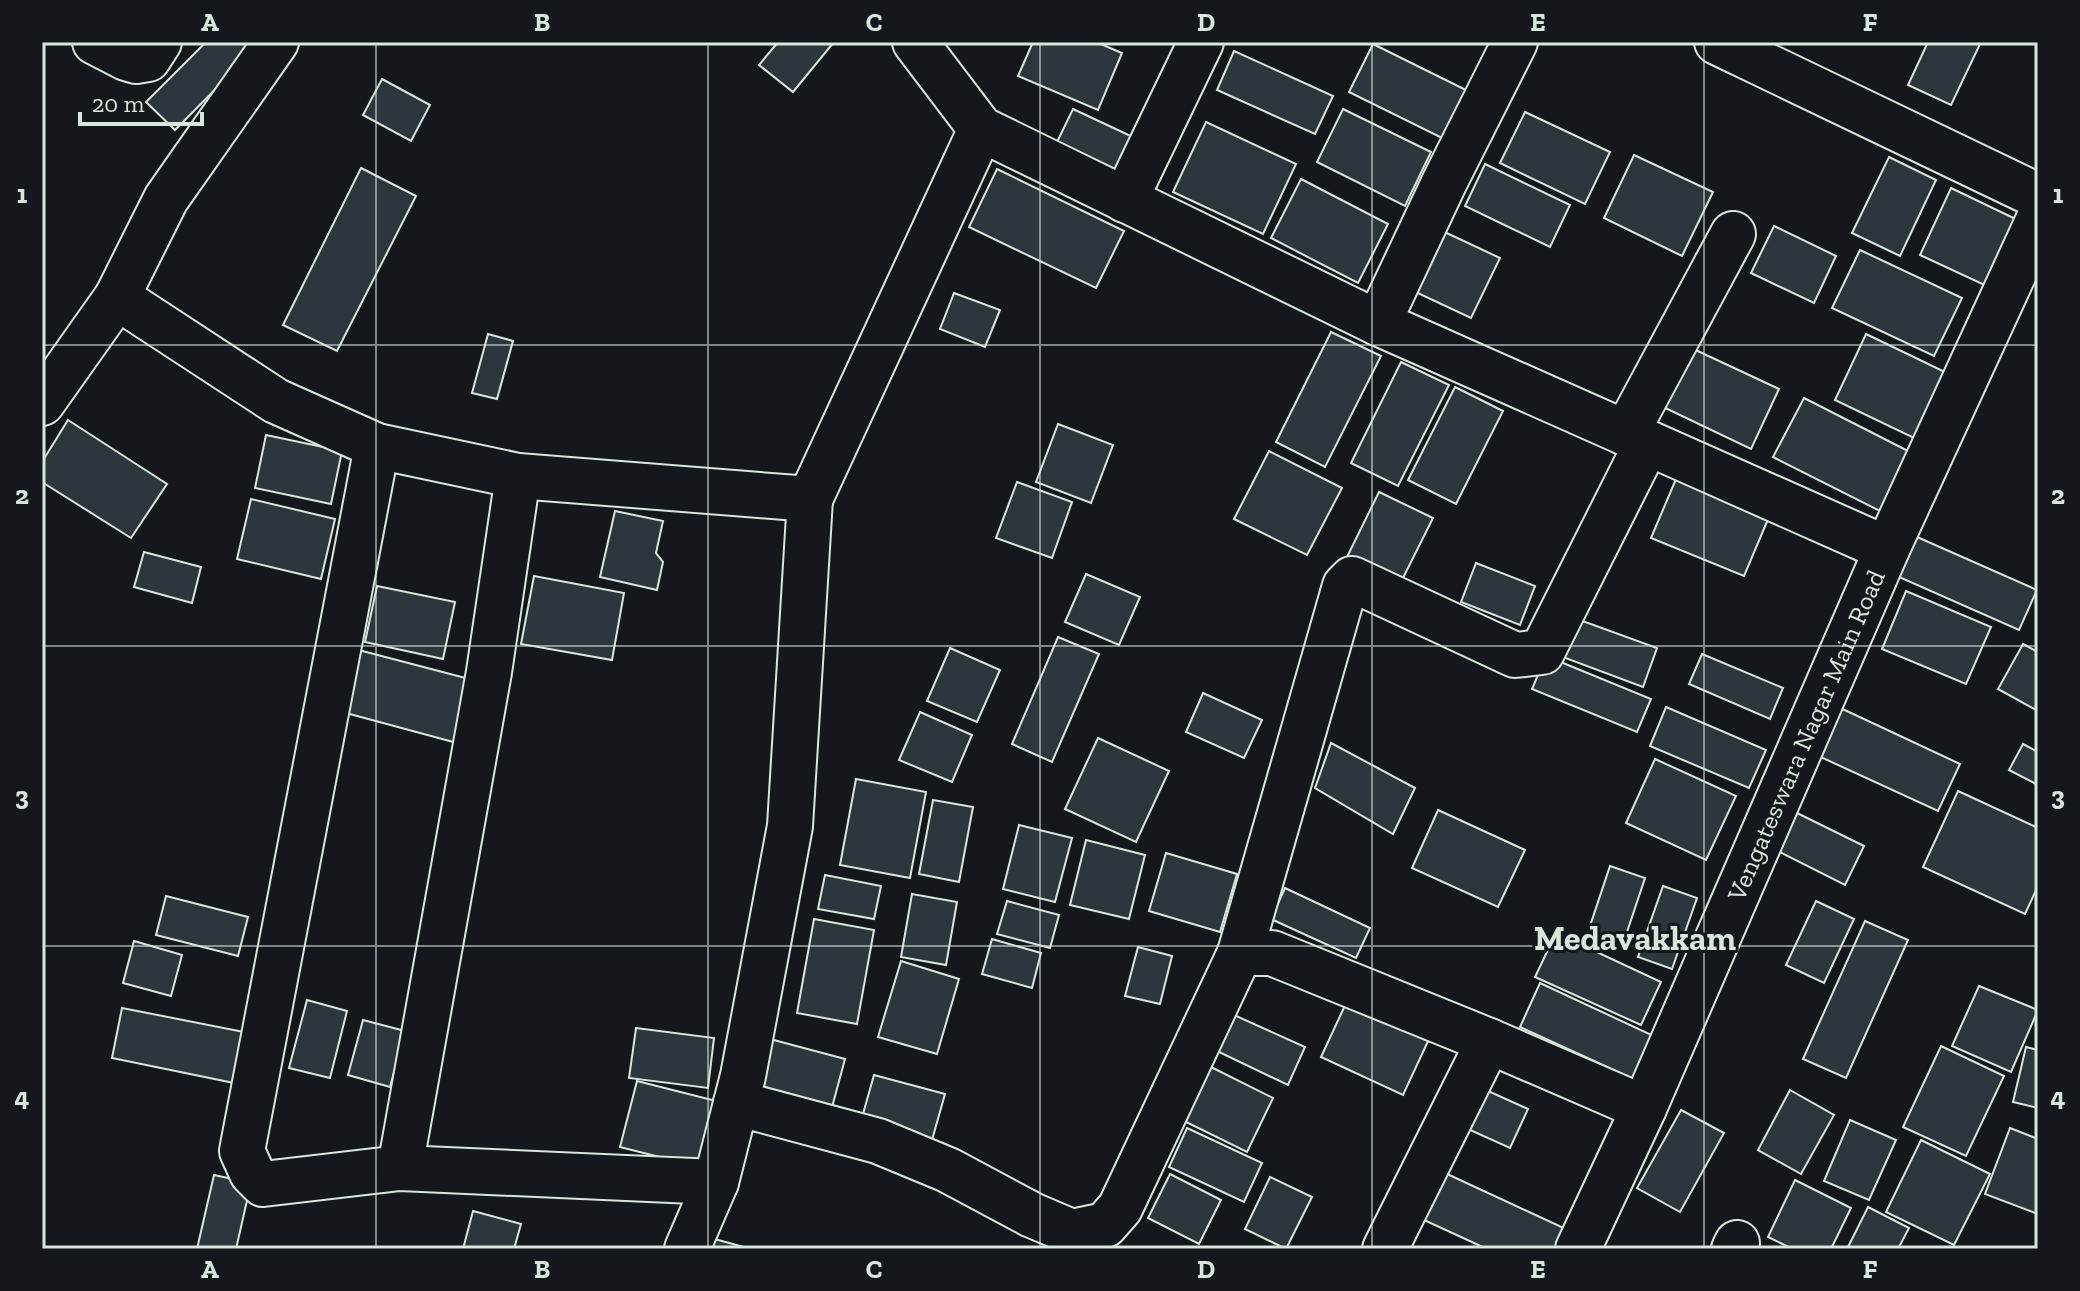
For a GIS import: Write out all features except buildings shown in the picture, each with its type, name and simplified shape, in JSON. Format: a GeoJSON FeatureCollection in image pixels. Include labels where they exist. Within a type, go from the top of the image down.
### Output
{"type":"FeatureCollection","features":[{"type":"Feature","properties":{"kind":"street"},"geometry":{"type":"LineString","coordinates":[[95,42],[136,61],[148,59],[159,42]]}},
{"type":"Feature","properties":{"kind":"street"},"geometry":{"type":"LineString","coordinates":[[42,403],[117,297],[166,199],[276,42]]}},
{"type":"Feature","properties":{"kind":"street"},"geometry":{"type":"LineString","coordinates":[[915,42],[981,129],[1378,323],[1887,549]]}},
{"type":"Feature","properties":{"kind":"street"},"geometry":{"type":"LineString","coordinates":[[1125,200],[1201,42]]}},
{"type":"Feature","properties":{"kind":"street"},"geometry":{"type":"LineString","coordinates":[[1378,323],[1515,42]]}},
{"type":"Feature","properties":{"kind":"street"},"geometry":{"type":"LineString","coordinates":[[1717,42],[2038,196]]}},
{"type":"Feature","properties":{"kind":"street"},"geometry":{"type":"LineString","coordinates":[[687,1249],[716,1182],[743,1076],[790,826],[810,499],[981,129]]}},
{"type":"Feature","properties":{"kind":"street","name":"Vengateswara Nagar Main Road"},"geometry":{"type":"LineString","coordinates":[[1578,1249],[1644,1108],[1887,549],[2038,221]]}},
{"type":"Feature","properties":{"kind":"street"},"geometry":{"type":"LineString","coordinates":[[736,1103],[878,1141],[948,1170],[1032,1215],[1072,1232],[1105,1225],[1120,1208],[1240,953],[1345,586],[1352,579],[1515,655],[1542,652],[1637,438],[1733,234]]}},
{"type":"Feature","properties":{"kind":"street"},"geometry":{"type":"LineString","coordinates":[[117,297],[276,401],[377,446],[518,476],[810,499]]}},
{"type":"Feature","properties":{"kind":"street"},"geometry":{"type":"LineString","coordinates":[[377,446],[242,1151],[252,1173],[263,1184],[400,1168],[716,1182]]}},
{"type":"Feature","properties":{"kind":"street"},"geometry":{"type":"LineString","coordinates":[[400,1168],[489,672],[518,476]]}},
{"type":"Feature","properties":{"kind":"street"},"geometry":{"type":"LineString","coordinates":[[1240,953],[1272,953],[1644,1108]]}},
{"type":"Feature","properties":{"kind":"street"},"geometry":{"type":"LineString","coordinates":[[1385,1249],[1489,1041]]}},
{"type":"Feature","properties":{"kind":"district","name":"Medavakkam"},"geometry":{"type":"Point","coordinates":[1635,938]}}]}
